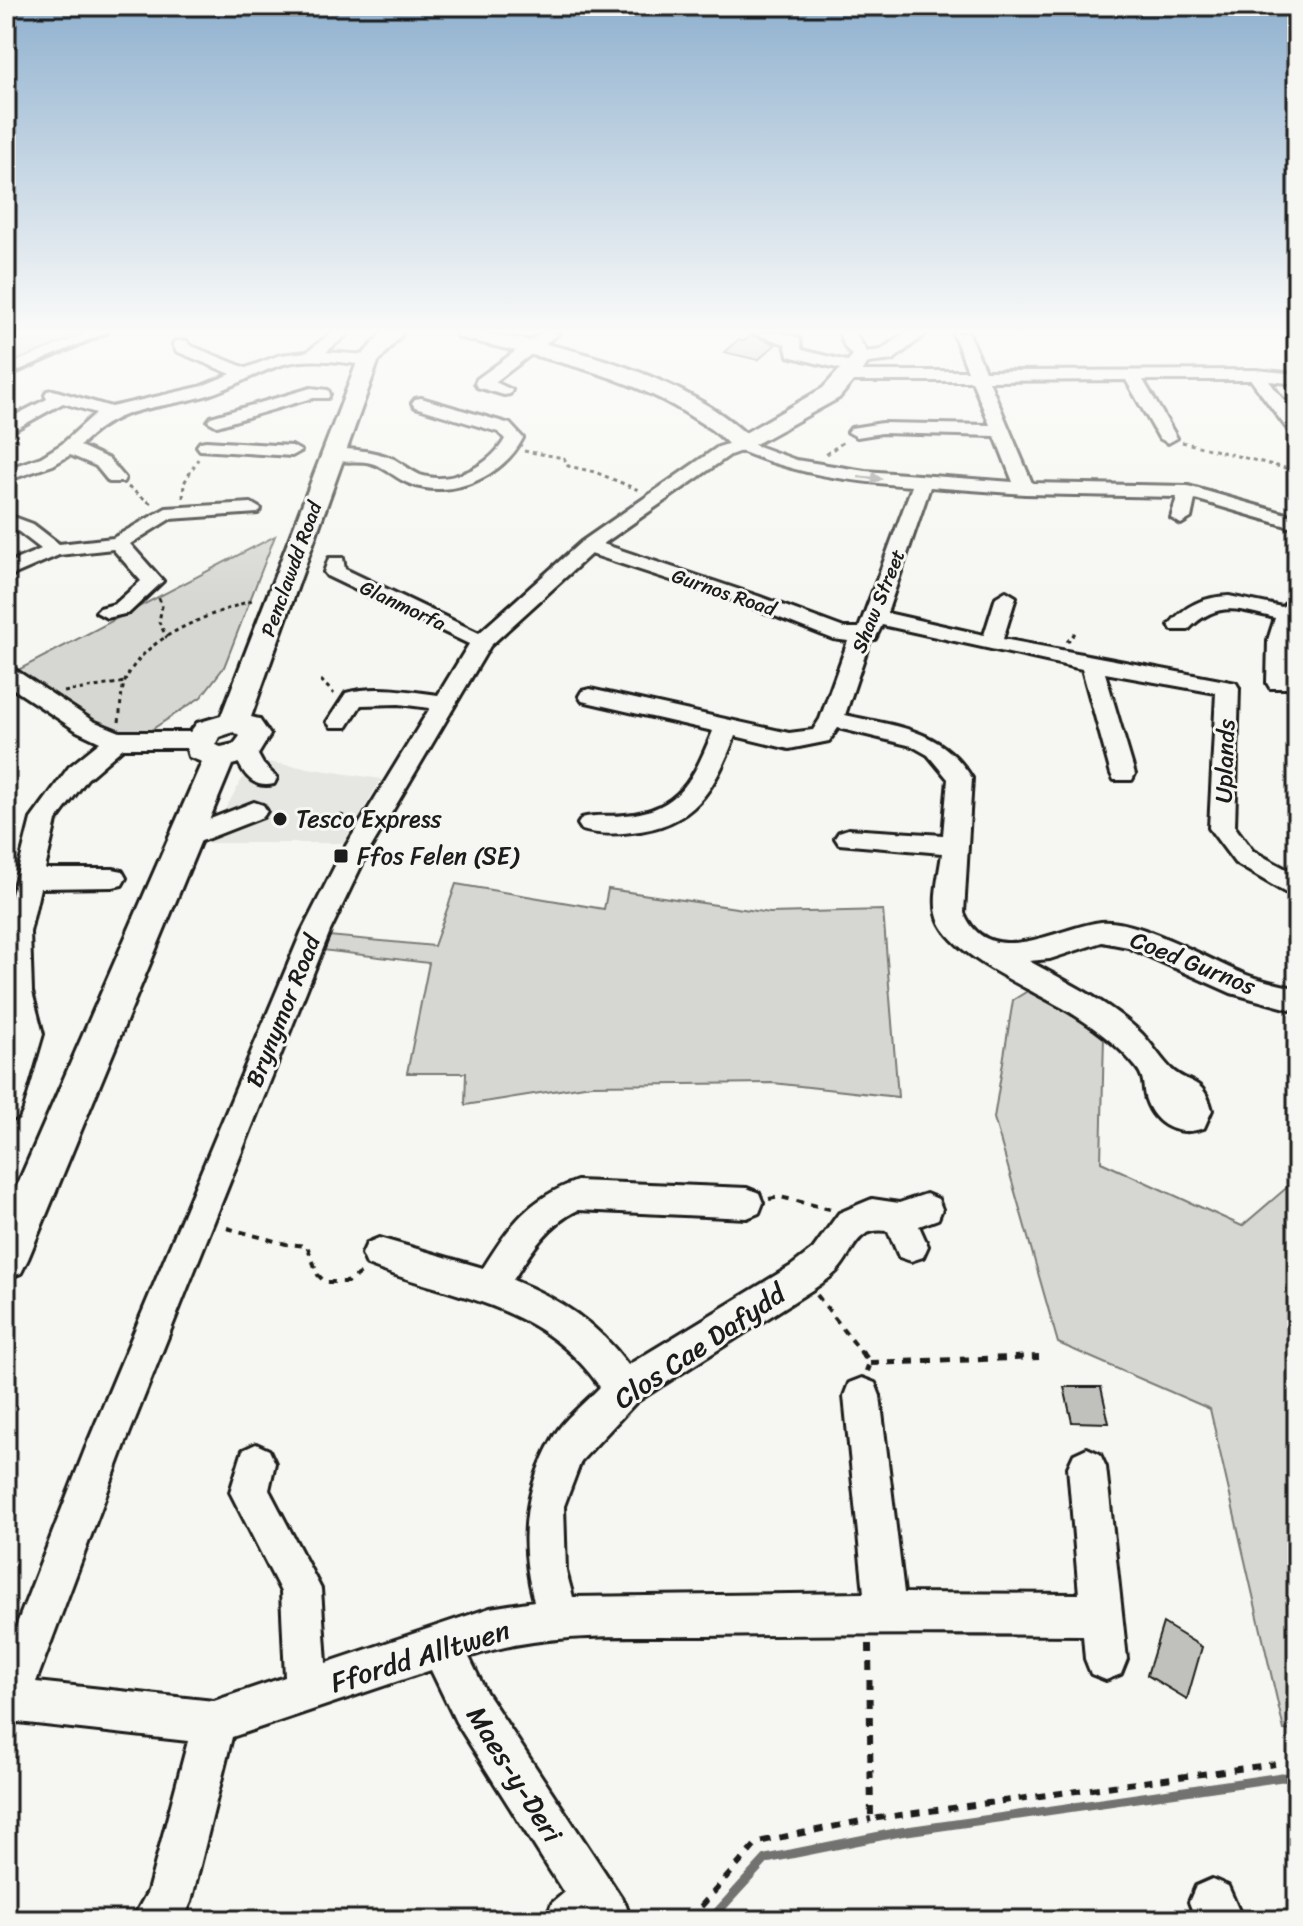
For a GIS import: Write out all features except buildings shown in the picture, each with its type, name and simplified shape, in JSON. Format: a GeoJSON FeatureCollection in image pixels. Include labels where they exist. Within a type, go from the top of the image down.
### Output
{"type":"FeatureCollection","features":[{"type":"Feature","properties":{"kind":"main road","name":"Penclawdd Road"},"geometry":{"type":"LineString","coordinates":[[221,750],[208,730],[234,722],[344,423]]}},
{"type":"Feature","properties":{"kind":"main road"},"geometry":{"type":"LineString","coordinates":[[716,423],[735,436],[741,445],[779,423]]}},
{"type":"Feature","properties":{"kind":"main road"},"geometry":{"type":"LineString","coordinates":[[6,1259],[203,826],[221,750]]}},
{"type":"Feature","properties":{"kind":"street"},"geometry":{"type":"LineString","coordinates":[[6,475],[47,461],[68,448],[94,423]]}},
{"type":"Feature","properties":{"kind":"street"},"geometry":{"type":"LineString","coordinates":[[216,423],[203,452],[285,447]]}},
{"type":"Feature","properties":{"kind":"street"},"geometry":{"type":"LineString","coordinates":[[332,455],[383,460],[417,480],[447,483],[467,478],[510,449],[514,438],[504,428],[491,423]]}},
{"type":"Feature","properties":{"kind":"street"},"geometry":{"type":"LineString","coordinates":[[998,423],[1025,488]]}},
{"type":"Feature","properties":{"kind":"street"},"geometry":{"type":"LineString","coordinates":[[1159,423],[1168,438]]}},
{"type":"Feature","properties":{"kind":"street"},"geometry":{"type":"LineString","coordinates":[[857,432],[882,428],[1001,431]]}},
{"type":"Feature","properties":{"kind":"street"},"geometry":{"type":"LineString","coordinates":[[741,445],[805,469],[922,483],[1188,492],[1297,523]]}},
{"type":"Feature","properties":{"kind":"street","name":"Brynymor Road"},"geometry":{"type":"LineString","coordinates":[[7,1703],[107,1442],[316,931],[354,854],[481,642],[588,546],[724,451],[741,445]]}},
{"type":"Feature","properties":{"kind":"street"},"geometry":{"type":"LineString","coordinates":[[68,448],[93,457],[118,473]]}},
{"type":"Feature","properties":{"kind":"street","name":"Shaw Street"},"geometry":{"type":"LineString","coordinates":[[832,719],[922,483]]}},
{"type":"Feature","properties":{"kind":"street"},"geometry":{"type":"LineString","coordinates":[[1181,518],[1188,492]]}},
{"type":"Feature","properties":{"kind":"street"},"geometry":{"type":"LineString","coordinates":[[6,572],[55,550],[118,543],[174,513],[231,504],[251,509]]}},
{"type":"Feature","properties":{"kind":"street"},"geometry":{"type":"LineString","coordinates":[[11,517],[55,550]]}},
{"type":"Feature","properties":{"kind":"street"},"geometry":{"type":"LineString","coordinates":[[118,543],[153,581]]}},
{"type":"Feature","properties":{"kind":"street","name":"Gurnos Road"},"geometry":{"type":"LineString","coordinates":[[588,546],[751,600],[841,634],[868,626]]}},
{"type":"Feature","properties":{"kind":"street","name":"Glanmorfa"},"geometry":{"type":"LineString","coordinates":[[336,562],[334,572],[481,642]]}},
{"type":"Feature","properties":{"kind":"street"},"geometry":{"type":"LineString","coordinates":[[107,612],[122,609],[138,598],[153,581],[175,580]]}},
{"type":"Feature","properties":{"kind":"street"},"geometry":{"type":"LineString","coordinates":[[989,643],[1006,597]]}},
{"type":"Feature","properties":{"kind":"street"},"geometry":{"type":"LineString","coordinates":[[1180,625],[1194,608],[1219,602],[1291,610],[1279,643],[1278,683]]}},
{"type":"Feature","properties":{"kind":"street","name":"Uplands"},"geometry":{"type":"LineString","coordinates":[[868,626],[989,643],[1228,688],[1222,828],[1244,857],[1295,886]]}},
{"type":"Feature","properties":{"kind":"street"},"geometry":{"type":"LineString","coordinates":[[1092,664],[1112,699],[1123,774]]}},
{"type":"Feature","properties":{"kind":"street"},"geometry":{"type":"LineString","coordinates":[[9,680],[85,726],[117,740],[221,750],[265,778]]}},
{"type":"Feature","properties":{"kind":"street"},"geometry":{"type":"LineString","coordinates":[[339,722],[336,690],[443,703]]}},
{"type":"Feature","properties":{"kind":"street"},"geometry":{"type":"LineString","coordinates":[[590,696],[617,696],[789,741],[821,736],[832,719],[920,740],[936,750],[960,778],[950,889],[950,913],[956,927],[966,937],[1124,1035],[1137,1045],[1161,1079]]}},
{"type":"Feature","properties":{"kind":"street"},"geometry":{"type":"LineString","coordinates":[[591,824],[623,826],[660,820],[688,802],[710,769],[727,727]]}},
{"type":"Feature","properties":{"kind":"street"},"geometry":{"type":"LineString","coordinates":[[8,1098],[28,1034],[18,992],[16,932],[44,819],[78,773],[117,740]]}},
{"type":"Feature","properties":{"kind":"street"},"geometry":{"type":"LineString","coordinates":[[203,826],[254,811]]}},
{"type":"Feature","properties":{"kind":"street"},"geometry":{"type":"LineString","coordinates":[[859,844],[954,845]]}},
{"type":"Feature","properties":{"kind":"street"},"geometry":{"type":"LineString","coordinates":[[29,879],[113,878]]}},
{"type":"Feature","properties":{"kind":"street","name":"Coed Gurnos"},"geometry":{"type":"LineString","coordinates":[[994,955],[1050,948],[1102,932],[1117,933],[1133,937],[1241,985],[1297,1000]]}},
{"type":"Feature","properties":{"kind":"street"},"geometry":{"type":"LineString","coordinates":[[490,1287],[522,1237],[556,1201],[577,1195],[672,1212],[747,1203]]}},
{"type":"Feature","properties":{"kind":"street"},"geometry":{"type":"LineString","coordinates":[[851,1224],[872,1214],[912,1224]]}},
{"type":"Feature","properties":{"kind":"street","name":"Clos Cae Dafydd"},"geometry":{"type":"LineString","coordinates":[[558,1618],[546,1571],[545,1506],[567,1449],[623,1389],[803,1277],[825,1260],[851,1224]]}},
{"type":"Feature","properties":{"kind":"street"},"geometry":{"type":"LineString","coordinates":[[374,1261],[490,1287],[541,1308],[593,1349],[623,1389]]}},
{"type":"Feature","properties":{"kind":"street"},"geometry":{"type":"LineString","coordinates":[[866,1380],[878,1613]]}},
{"type":"Feature","properties":{"kind":"street"},"geometry":{"type":"LineString","coordinates":[[256,1463],[249,1492],[301,1589],[307,1691]]}},
{"type":"Feature","properties":{"kind":"street"},"geometry":{"type":"LineString","coordinates":[[1087,1467],[1106,1659]]}},
{"type":"Feature","properties":{"kind":"street","name":"Ffordd Alltwen"},"geometry":{"type":"LineString","coordinates":[[7,1703],[214,1722],[490,1629],[558,1618],[878,1613],[1101,1615]]}},
{"type":"Feature","properties":{"kind":"street","name":"Maes-y-Deri"},"geometry":{"type":"LineString","coordinates":[[442,1647],[471,1707],[590,1913]]}},
{"type":"Feature","properties":{"kind":"street"},"geometry":{"type":"LineString","coordinates":[[155,1920],[168,1902],[214,1722]]}},
{"type":"Feature","properties":{"kind":"path"},"geometry":{"type":"LineString","coordinates":[[805,469],[857,432]]}},
{"type":"Feature","properties":{"kind":"path"},"geometry":{"type":"LineString","coordinates":[[1168,438],[1297,471]]}},
{"type":"Feature","properties":{"kind":"path"},"geometry":{"type":"LineString","coordinates":[[510,449],[564,458],[568,466],[595,472],[658,497]]}},
{"type":"Feature","properties":{"kind":"path"},"geometry":{"type":"LineString","coordinates":[[118,473],[174,513],[184,483],[203,452]]}},
{"type":"Feature","properties":{"kind":"path"},"geometry":{"type":"LineString","coordinates":[[153,581],[162,606],[159,622],[167,638]]}},
{"type":"Feature","properties":{"kind":"path"},"geometry":{"type":"LineString","coordinates":[[117,740],[125,682],[134,666],[167,638],[209,616],[285,590]]}},
{"type":"Feature","properties":{"kind":"path"},"geometry":{"type":"LineString","coordinates":[[38,696],[125,682]]}},
{"type":"Feature","properties":{"kind":"path"},"geometry":{"type":"LineString","coordinates":[[747,1203],[780,1197],[829,1208],[851,1224]]}},
{"type":"Feature","properties":{"kind":"path"},"geometry":{"type":"LineString","coordinates":[[227,1228],[286,1244],[307,1246],[318,1275],[325,1282],[347,1282],[374,1261]]}},
{"type":"Feature","properties":{"kind":"path"},"geometry":{"type":"LineString","coordinates":[[803,1277],[866,1380],[1039,1357]]}},
{"type":"Feature","properties":{"kind":"path"},"geometry":{"type":"LineString","coordinates":[[871,1819],[878,1613]]}},
{"type":"Feature","properties":{"kind":"path"},"geometry":{"type":"LineString","coordinates":[[689,1920],[758,1842],[871,1819],[1275,1764]]}},
{"type":"Feature","properties":{"kind":"shaded area"},"geometry":{"type":"Polygon","coordinates":[[[275,536],[224,667],[201,697],[148,732],[126,732],[88,718],[16,671],[275,536]]]}},
{"type":"Feature","properties":{"kind":"shaded area"},"geometry":{"type":"Polygon","coordinates":[[[253,760],[381,779],[344,843],[206,843],[253,760]]]}},
{"type":"Feature","properties":{"kind":"shaded area"},"geometry":{"type":"Polygon","coordinates":[[[456,884],[604,909],[608,889],[770,913],[883,910],[898,1097],[773,1083],[591,1085],[465,1105],[466,1073],[407,1073],[429,963],[322,950],[329,936],[434,946],[456,884]]]}},
{"type":"Feature","properties":{"kind":"shaded area"},"geometry":{"type":"Polygon","coordinates":[[[1031,989],[1104,1036],[1101,1162],[1242,1226],[1291,1184],[1297,1185],[1297,1731],[1284,1730],[1210,1409],[1058,1343],[994,1118],[1013,1000],[1031,989]]]}},
{"type":"Feature","properties":{"kind":"waterway"},"geometry":{"type":"LineString","coordinates":[[710,1920],[766,1859],[900,1832],[1282,1777],[1297,1779]]}},
{"type":"Feature","properties":{"kind":"place","name":"Tesco Express"},"geometry":{"type":"Point","coordinates":[280,819]}},
{"type":"Feature","properties":{"kind":"place","name":"Ffos Felen (SE)"},"geometry":{"type":"Point","coordinates":[341,856]}}]}
